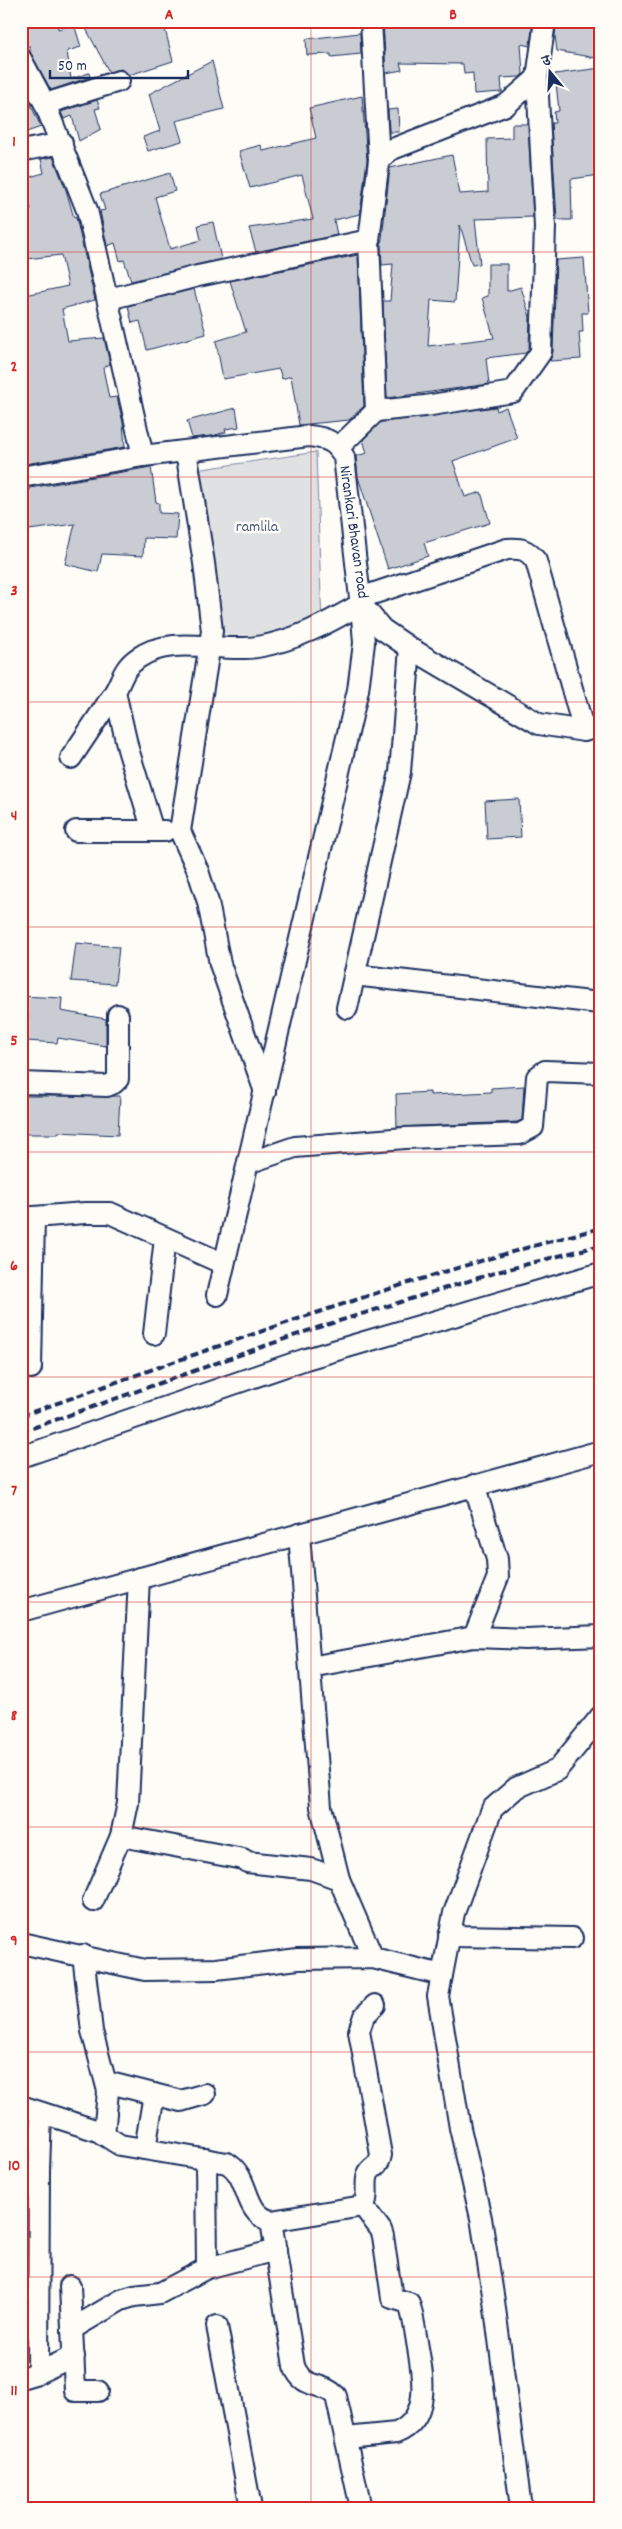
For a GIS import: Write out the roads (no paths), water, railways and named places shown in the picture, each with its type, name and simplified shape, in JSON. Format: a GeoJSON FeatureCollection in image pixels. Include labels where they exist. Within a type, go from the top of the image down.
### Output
{"type":"FeatureCollection","features":[{"type":"Feature","properties":{"kind":"street"},"geometry":{"type":"LineString","coordinates":[[371,21],[379,160],[369,240],[376,411]]}},
{"type":"Feature","properties":{"kind":"street"},"geometry":{"type":"LineString","coordinates":[[339,447],[376,411],[514,392],[541,352],[545,226],[537,78],[545,21]]}},
{"type":"Feature","properties":{"kind":"street"},"geometry":{"type":"LineString","coordinates":[[21,59],[45,104],[88,210],[143,456]]}},
{"type":"Feature","properties":{"kind":"street"},"geometry":{"type":"LineString","coordinates":[[379,160],[390,150],[506,105],[537,78]]}},
{"type":"Feature","properties":{"kind":"street"},"geometry":{"type":"LineString","coordinates":[[45,104],[119,81]]}},
{"type":"Feature","properties":{"kind":"street"},"geometry":{"type":"LineString","coordinates":[[21,150],[62,143]]}},
{"type":"Feature","properties":{"kind":"street"},"geometry":{"type":"LineString","coordinates":[[109,299],[198,276],[369,240]]}},
{"type":"Feature","properties":{"kind":"street","name":"Nirankari Bhavan road"},"geometry":{"type":"LineString","coordinates":[[21,478],[143,456],[309,436],[330,440],[339,447],[344,457],[361,601],[382,629],[410,648],[539,724],[592,728]]}},
{"type":"Feature","properties":{"kind":"street"},"geometry":{"type":"LineString","coordinates":[[186,452],[204,563],[212,631],[180,831],[198,871],[208,902],[220,964],[265,1092]]}},
{"type":"Feature","properties":{"kind":"street"},"geometry":{"type":"LineString","coordinates":[[72,758],[115,692],[120,676],[137,658],[158,648],[255,647],[282,641],[322,626],[361,601],[507,549],[521,548],[529,552],[536,561],[592,728]]}},
{"type":"Feature","properties":{"kind":"street"},"geometry":{"type":"LineString","coordinates":[[217,1296],[358,690],[364,643],[361,601]]}},
{"type":"Feature","properties":{"kind":"street"},"geometry":{"type":"LineString","coordinates":[[347,1008],[400,772],[410,648]]}},
{"type":"Feature","properties":{"kind":"street"},"geometry":{"type":"LineString","coordinates":[[115,692],[128,749],[153,831]]}},
{"type":"Feature","properties":{"kind":"street"},"geometry":{"type":"LineString","coordinates":[[76,831],[180,831]]}},
{"type":"Feature","properties":{"kind":"street"},"geometry":{"type":"LineString","coordinates":[[354,975],[599,1003]]}},
{"type":"Feature","properties":{"kind":"street"},"geometry":{"type":"LineString","coordinates":[[21,1083],[107,1086],[114,1083],[118,1079],[118,1015]]}},
{"type":"Feature","properties":{"kind":"street"},"geometry":{"type":"LineString","coordinates":[[248,1163],[295,1148],[405,1138],[520,1134],[533,1127],[537,1077],[540,1073],[545,1071],[601,1073]]}},
{"type":"Feature","properties":{"kind":"street"},"geometry":{"type":"LineString","coordinates":[[31,1368],[28,1218],[85,1213],[110,1213],[224,1264]]}},
{"type":"Feature","properties":{"kind":"street"},"geometry":{"type":"LineString","coordinates":[[154,1334],[165,1238]]}},
{"type":"Feature","properties":{"kind":"street"},"geometry":{"type":"LineString","coordinates":[[21,1457],[306,1359],[601,1273]]}},
{"type":"Feature","properties":{"kind":"street"},"geometry":{"type":"LineString","coordinates":[[21,1610],[601,1451]]}},
{"type":"Feature","properties":{"kind":"street"},"geometry":{"type":"LineString","coordinates":[[474,1485],[497,1559],[498,1577],[474,1637]]}},
{"type":"Feature","properties":{"kind":"street"},"geometry":{"type":"LineString","coordinates":[[299,1534],[320,1807],[339,1879],[373,1958]]}},
{"type":"Feature","properties":{"kind":"street"},"geometry":{"type":"LineString","coordinates":[[94,1901],[121,1836],[128,1803],[139,1578]]}},
{"type":"Feature","properties":{"kind":"street"},"geometry":{"type":"LineString","coordinates":[[310,1667],[474,1637],[526,1639],[601,1636]]}},
{"type":"Feature","properties":{"kind":"street"},"geometry":{"type":"LineString","coordinates":[[522,2508],[481,2218],[460,2128],[438,1996],[454,1913],[492,1809],[516,1788],[557,1770],[601,1716]]}},
{"type":"Feature","properties":{"kind":"street"},"geometry":{"type":"LineString","coordinates":[[121,1836],[244,1858],[247,1862],[311,1869],[339,1879]]}},
{"type":"Feature","properties":{"kind":"street"},"geometry":{"type":"LineString","coordinates":[[449,1936],[572,1938]]}},
{"type":"Feature","properties":{"kind":"street"},"geometry":{"type":"LineString","coordinates":[[21,1943],[145,1970],[216,1969],[298,1959],[373,1958],[442,1975]]}},
{"type":"Feature","properties":{"kind":"street"},"geometry":{"type":"LineString","coordinates":[[83,1955],[89,2012],[106,2082],[108,2101],[104,2135]]}},
{"type":"Feature","properties":{"kind":"street"},"geometry":{"type":"LineString","coordinates":[[21,2106],[104,2135],[120,2145],[227,2163],[235,2169],[252,2209],[264,2219],[271,2221],[363,2206],[367,2201],[367,2177],[369,2172],[378,2166],[381,2155],[359,2031],[364,2016],[375,2005]]}},
{"type":"Feature","properties":{"kind":"street"},"geometry":{"type":"LineString","coordinates":[[106,2082],[181,2101],[205,2094]]}},
{"type":"Feature","properties":{"kind":"street"},"geometry":{"type":"LineString","coordinates":[[145,2149],[154,2094]]}},
{"type":"Feature","properties":{"kind":"street"},"geometry":{"type":"LineString","coordinates":[[41,2113],[30,2171],[30,2375],[74,2356]]}},
{"type":"Feature","properties":{"kind":"street"},"geometry":{"type":"LineString","coordinates":[[206,2159],[207,2268]]}},
{"type":"Feature","properties":{"kind":"street"},"geometry":{"type":"LineString","coordinates":[[346,2438],[396,2433],[403,2430],[411,2423],[422,2400],[424,2382],[409,2303],[392,2298],[383,2236],[378,2224],[363,2206]]}},
{"type":"Feature","properties":{"kind":"street"},"geometry":{"type":"LineString","coordinates":[[271,2221],[294,2366],[301,2380],[309,2385],[330,2389],[336,2396],[361,2508]]}},
{"type":"Feature","properties":{"kind":"street"},"geometry":{"type":"LineString","coordinates":[[72,2329],[121,2300],[134,2296],[160,2293],[207,2268],[276,2250]]}},
{"type":"Feature","properties":{"kind":"street"},"geometry":{"type":"LineString","coordinates":[[70,2286],[75,2391],[98,2391]]}},
{"type":"Feature","properties":{"kind":"street"},"geometry":{"type":"LineString","coordinates":[[217,2326],[251,2508]]}},
{"type":"Feature","properties":{"kind":"railway"},"geometry":{"type":"LineString","coordinates":[[21,1416],[309,1315],[454,1269],[601,1228]]}},
{"type":"Feature","properties":{"kind":"railway"},"geometry":{"type":"LineString","coordinates":[[21,1432],[313,1329],[501,1271],[601,1245]]}},
{"type":"Feature","properties":{"kind":"park label","name":"ramlila"},"geometry":{"type":"Point","coordinates":[257,527]}}]}
